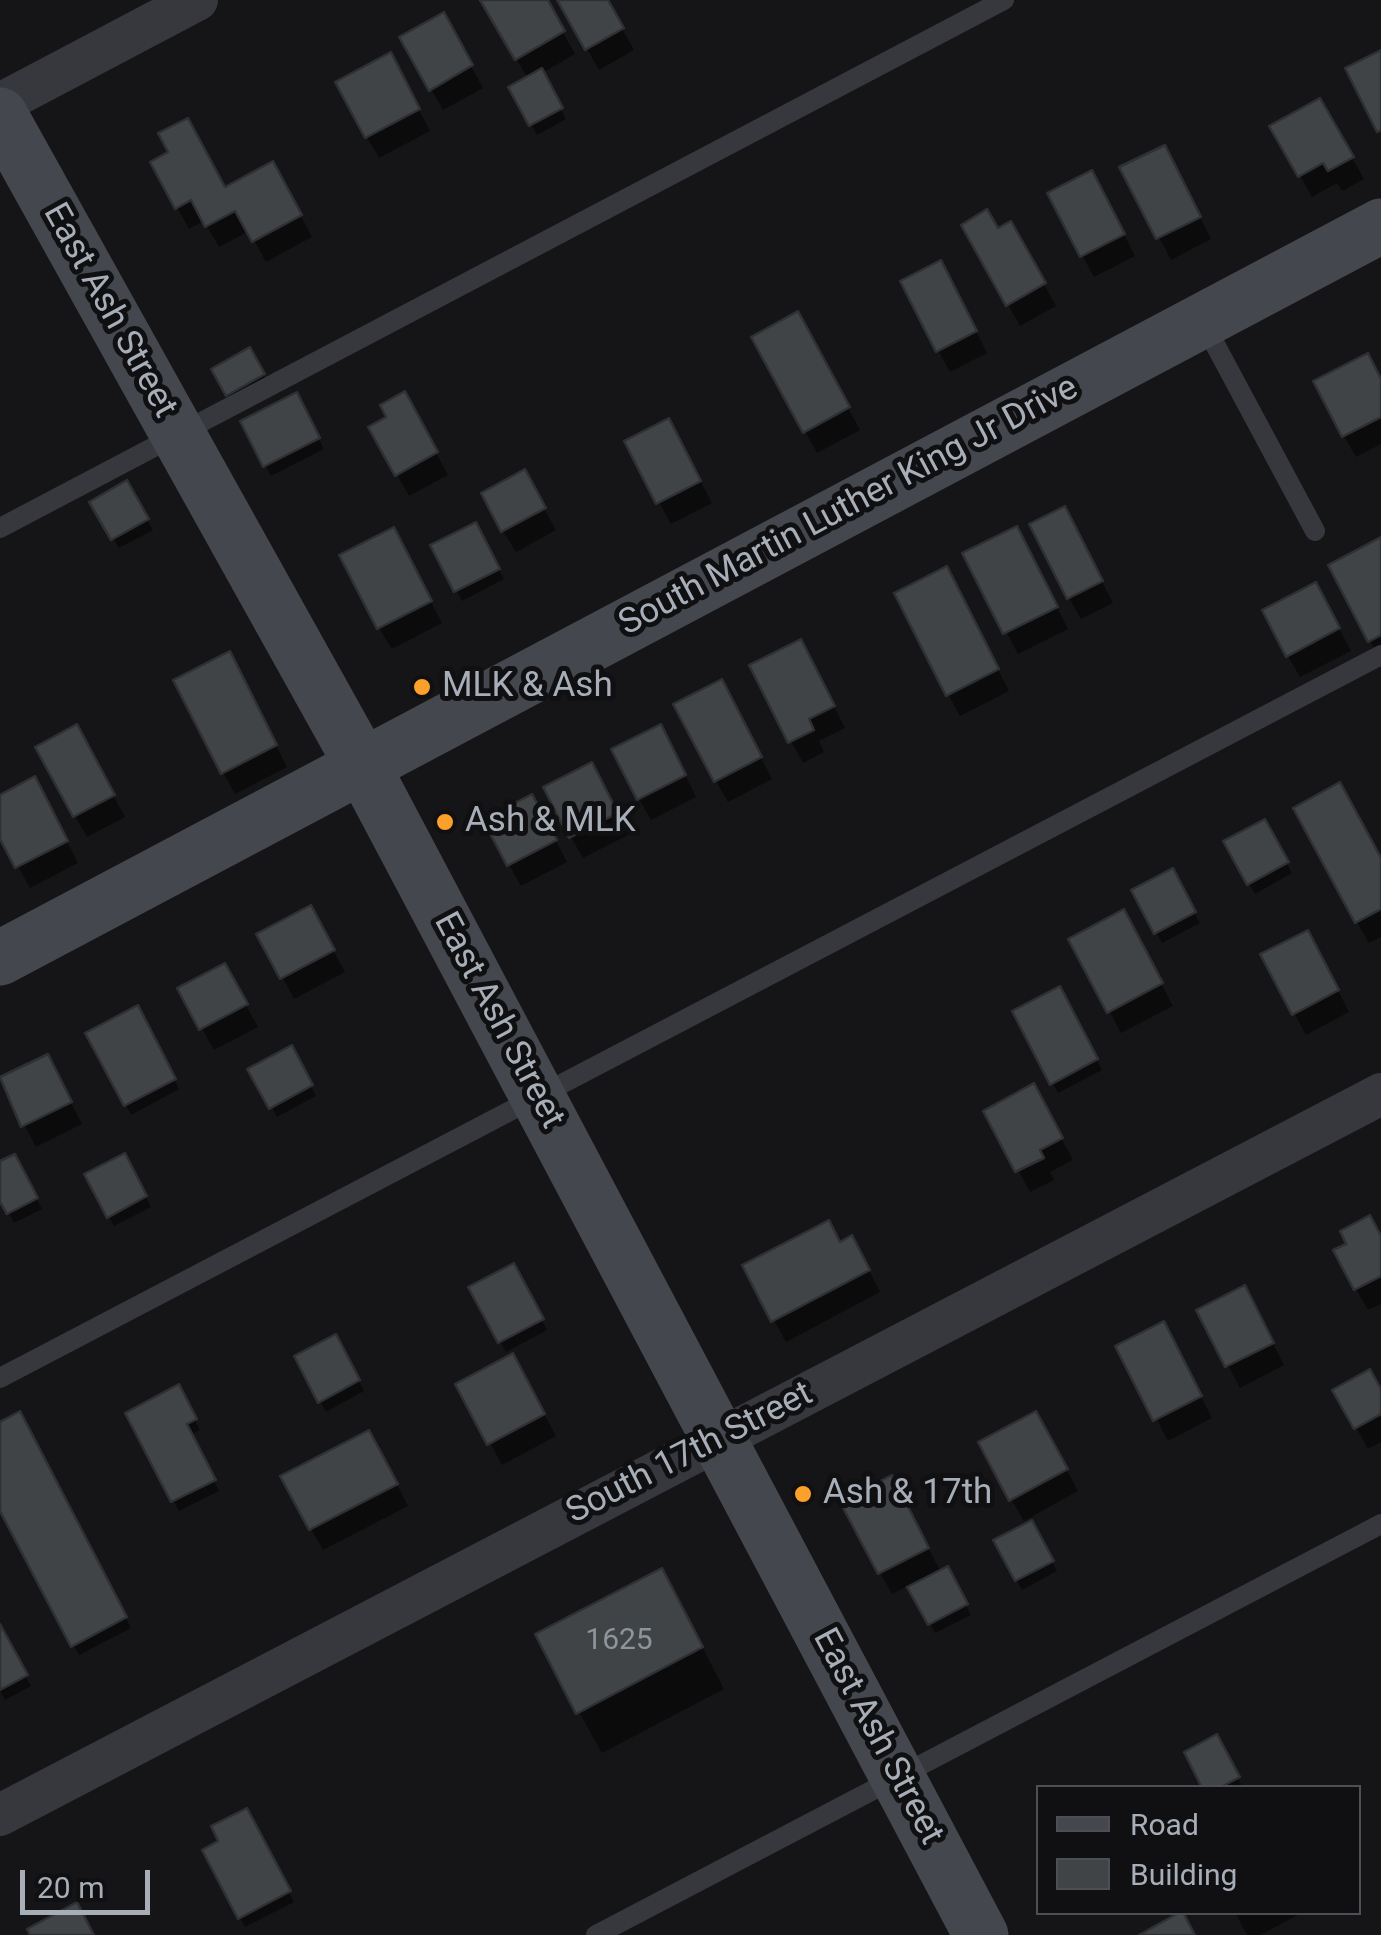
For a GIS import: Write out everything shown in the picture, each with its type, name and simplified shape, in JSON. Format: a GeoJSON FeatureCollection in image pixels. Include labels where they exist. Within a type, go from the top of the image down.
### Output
{"type":"FeatureCollection","features":[{"type":"Feature","properties":{"kind":"street"},"geometry":{"type":"LineString","coordinates":[[0,104],[197,0]]}},
{"type":"Feature","properties":{"kind":"street","name":"East Ash Street"},"geometry":{"type":"LineString","coordinates":[[0,115],[361,763],[981,1935]]}},
{"type":"Feature","properties":{"kind":"street","name":"South Martin Luther King Jr Drive"},"geometry":{"type":"LineString","coordinates":[[0,958],[361,763],[1381,226]]}},
{"type":"Feature","properties":{"kind":"street","name":"South 17th Street"},"geometry":{"type":"LineString","coordinates":[[0,1815],[1381,1094]]}},
{"type":"Feature","properties":{"kind":"lane"},"geometry":{"type":"LineString","coordinates":[[0,528],[1004,0]]}},
{"type":"Feature","properties":{"kind":"lane"},"geometry":{"type":"LineString","coordinates":[[1202,320],[1315,530]]}},
{"type":"Feature","properties":{"kind":"lane"},"geometry":{"type":"LineString","coordinates":[[0,1378],[1381,655]]}},
{"type":"Feature","properties":{"kind":"lane"},"geometry":{"type":"LineString","coordinates":[[596,1935],[1381,1524]]}},
{"type":"Feature","properties":{"kind":"building"},"geometry":{"type":"Polygon","coordinates":[[[480,0],[548,0],[565,31],[515,60],[480,0]]]}},
{"type":"Feature","properties":{"kind":"building"},"geometry":{"type":"Polygon","coordinates":[[[557,0],[608,0],[624,28],[585,50],[557,0]]]}},
{"type":"Feature","properties":{"kind":"building"},"geometry":{"type":"Polygon","coordinates":[[[444,12],[473,65],[429,91],[399,37],[444,12]]]}},
{"type":"Feature","properties":{"kind":"building"},"geometry":{"type":"Polygon","coordinates":[[[1381,50],[1381,130],[1377,132],[1345,68],[1381,50]]]}},
{"type":"Feature","properties":{"kind":"building"},"geometry":{"type":"Polygon","coordinates":[[[391,52],[420,109],[365,138],[335,82],[391,52]]]}},
{"type":"Feature","properties":{"kind":"building"},"geometry":{"type":"Polygon","coordinates":[[[542,68],[563,108],[529,126],[508,87],[542,68]]]}},
{"type":"Feature","properties":{"kind":"building"},"geometry":{"type":"Polygon","coordinates":[[[1320,98],[1354,157],[1328,171],[1323,163],[1298,177],[1269,126],[1320,98]]]}},
{"type":"Feature","properties":{"kind":"building"},"geometry":{"type":"Polygon","coordinates":[[[188,118],[225,187],[273,161],[302,215],[252,242],[235,211],[205,227],[191,200],[175,209],[150,162],[168,152],[158,133],[188,118]]]}},
{"type":"Feature","properties":{"kind":"building"},"geometry":{"type":"Polygon","coordinates":[[[1165,145],[1201,217],[1156,239],[1119,167],[1165,145]]]}},
{"type":"Feature","properties":{"kind":"building"},"geometry":{"type":"Polygon","coordinates":[[[1092,170],[1125,234],[1080,257],[1047,193],[1092,170]]]}},
{"type":"Feature","properties":{"kind":"building"},"geometry":{"type":"Polygon","coordinates":[[[987,209],[998,228],[1011,221],[1046,283],[1006,306],[961,225],[987,209]]]}},
{"type":"Feature","properties":{"kind":"building"},"geometry":{"type":"Polygon","coordinates":[[[941,260],[977,331],[936,352],[900,281],[941,260]]]}},
{"type":"Feature","properties":{"kind":"building"},"geometry":{"type":"Polygon","coordinates":[[[798,311],[850,407],[803,433],[751,337],[798,311]]]}},
{"type":"Feature","properties":{"kind":"building"},"geometry":{"type":"Polygon","coordinates":[[[250,347],[265,374],[226,396],[211,369],[250,347]]]}},
{"type":"Feature","properties":{"kind":"building"},"geometry":{"type":"Polygon","coordinates":[[[1368,353],[1381,379],[1381,417],[1342,437],[1313,381],[1368,353]]]}},
{"type":"Feature","properties":{"kind":"building"},"geometry":{"type":"Polygon","coordinates":[[[405,391],[438,452],[395,476],[368,427],[386,417],[380,405],[405,391]]]}},
{"type":"Feature","properties":{"kind":"building"},"geometry":{"type":"Polygon","coordinates":[[[297,392],[320,438],[263,467],[240,421],[297,392]]]}},
{"type":"Feature","properties":{"kind":"building"},"geometry":{"type":"Polygon","coordinates":[[[669,418],[701,481],[656,504],[624,441],[669,418]]]}},
{"type":"Feature","properties":{"kind":"building"},"geometry":{"type":"Polygon","coordinates":[[[525,469],[546,508],[501,532],[481,493],[525,469]]]}},
{"type":"Feature","properties":{"kind":"building"},"geometry":{"type":"Polygon","coordinates":[[[127,480],[149,519],[111,540],[89,502],[127,480]]]}},
{"type":"Feature","properties":{"kind":"building"},"geometry":{"type":"Polygon","coordinates":[[[1065,506],[1103,581],[1067,599],[1029,524],[1065,506]]]}},
{"type":"Feature","properties":{"kind":"building"},"geometry":{"type":"Polygon","coordinates":[[[476,522],[500,569],[454,592],[430,545],[476,522]]]}},
{"type":"Feature","properties":{"kind":"building"},"geometry":{"type":"Polygon","coordinates":[[[1017,526],[1058,607],[1003,634],[962,553],[1017,526]]]}},
{"type":"Feature","properties":{"kind":"building"},"geometry":{"type":"Polygon","coordinates":[[[394,527],[432,601],[377,629],[339,555],[394,527]]]}},
{"type":"Feature","properties":{"kind":"building"},"geometry":{"type":"Polygon","coordinates":[[[1381,537],[1381,635],[1368,642],[1328,565],[1381,537]]]}},
{"type":"Feature","properties":{"kind":"building"},"geometry":{"type":"Polygon","coordinates":[[[947,566],[999,669],[946,696],[894,593],[947,566]]]}},
{"type":"Feature","properties":{"kind":"building"},"geometry":{"type":"Polygon","coordinates":[[[1316,582],[1340,628],[1286,657],[1262,610],[1316,582]]]}},
{"type":"Feature","properties":{"kind":"building"},"geometry":{"type":"Polygon","coordinates":[[[801,639],[835,706],[809,719],[814,730],[788,743],[749,665],[801,639]]]}},
{"type":"Feature","properties":{"kind":"building"},"geometry":{"type":"Polygon","coordinates":[[[230,651],[277,745],[221,774],[173,680],[230,651]]]}},
{"type":"Feature","properties":{"kind":"building"},"geometry":{"type":"Polygon","coordinates":[[[722,679],[762,757],[714,782],[673,704],[722,679]]]}},
{"type":"Feature","properties":{"kind":"building"},"geometry":{"type":"Polygon","coordinates":[[[77,724],[115,795],[73,817],[35,747],[77,724]]]}},
{"type":"Feature","properties":{"kind":"building"},"geometry":{"type":"Polygon","coordinates":[[[661,724],[686,775],[637,800],[611,749],[661,724]]]}},
{"type":"Feature","properties":{"kind":"building"},"geometry":{"type":"Polygon","coordinates":[[[592,762],[618,813],[569,838],[543,787],[592,762]]]}},
{"type":"Feature","properties":{"kind":"building"},"geometry":{"type":"Polygon","coordinates":[[[35,776],[68,841],[15,868],[0,839],[0,795],[35,776]]]}},
{"type":"Feature","properties":{"kind":"building"},"geometry":{"type":"Polygon","coordinates":[[[1340,782],[1381,858],[1381,909],[1355,923],[1293,808],[1340,782]]]}},
{"type":"Feature","properties":{"kind":"building"},"geometry":{"type":"Polygon","coordinates":[[[532,794],[557,840],[507,866],[483,820],[532,794]]]}},
{"type":"Feature","properties":{"kind":"building"},"geometry":{"type":"Polygon","coordinates":[[[1265,819],[1289,862],[1247,885],[1223,841],[1265,819]]]}},
{"type":"Feature","properties":{"kind":"building"},"geometry":{"type":"Polygon","coordinates":[[[1173,868],[1196,912],[1154,934],[1131,890],[1173,868]]]}},
{"type":"Feature","properties":{"kind":"building"},"geometry":{"type":"Polygon","coordinates":[[[311,905],[335,950],[280,979],[256,934],[311,905]]]}},
{"type":"Feature","properties":{"kind":"building"},"geometry":{"type":"Polygon","coordinates":[[[1124,909],[1163,983],[1107,1013],[1068,939],[1124,909]]]}},
{"type":"Feature","properties":{"kind":"building"},"geometry":{"type":"Polygon","coordinates":[[[1308,930],[1339,990],[1292,1015],[1260,954],[1308,930]]]}},
{"type":"Feature","properties":{"kind":"building"},"geometry":{"type":"Polygon","coordinates":[[[225,963],[248,1004],[199,1030],[177,988],[225,963]]]}},
{"type":"Feature","properties":{"kind":"building"},"geometry":{"type":"Polygon","coordinates":[[[1060,986],[1098,1059],[1050,1085],[1012,1011],[1060,986]]]}},
{"type":"Feature","properties":{"kind":"building"},"geometry":{"type":"Polygon","coordinates":[[[138,1005],[176,1079],[124,1106],[85,1033],[138,1005]]]}},
{"type":"Feature","properties":{"kind":"building"},"geometry":{"type":"Polygon","coordinates":[[[292,1045],[313,1085],[269,1109],[247,1069],[292,1045]]]}},
{"type":"Feature","properties":{"kind":"building"},"geometry":{"type":"Polygon","coordinates":[[[48,1054],[72,1102],[21,1127],[0,1077],[48,1054]]]}},
{"type":"Feature","properties":{"kind":"building"},"geometry":{"type":"Polygon","coordinates":[[[1034,1083],[1063,1138],[1040,1150],[1044,1158],[1015,1172],[983,1111],[1034,1083]]]}},
{"type":"Feature","properties":{"kind":"building"},"geometry":{"type":"Polygon","coordinates":[[[125,1153],[147,1196],[107,1218],[84,1174],[125,1153]]]}},
{"type":"Feature","properties":{"kind":"building"},"geometry":{"type":"Polygon","coordinates":[[[15,1154],[38,1198],[7,1214],[0,1202],[0,1161],[15,1154]]]}},
{"type":"Feature","properties":{"kind":"building"},"geometry":{"type":"Polygon","coordinates":[[[1370,1215],[1381,1236],[1381,1276],[1354,1290],[1333,1250],[1346,1244],[1340,1231],[1370,1215]]]}},
{"type":"Feature","properties":{"kind":"building"},"geometry":{"type":"Polygon","coordinates":[[[829,1220],[840,1242],[852,1235],[870,1270],[771,1322],[742,1265],[829,1220]]]}},
{"type":"Feature","properties":{"kind":"building"},"geometry":{"type":"Polygon","coordinates":[[[514,1263],[544,1319],[498,1343],[468,1287],[514,1263]]]}},
{"type":"Feature","properties":{"kind":"building"},"geometry":{"type":"Polygon","coordinates":[[[1245,1285],[1274,1343],[1225,1367],[1196,1310],[1245,1285]]]}},
{"type":"Feature","properties":{"kind":"building"},"geometry":{"type":"Polygon","coordinates":[[[1164,1321],[1202,1396],[1153,1421],[1115,1346],[1164,1321]]]}},
{"type":"Feature","properties":{"kind":"building"},"geometry":{"type":"Polygon","coordinates":[[[336,1334],[360,1380],[318,1403],[294,1356],[336,1334]]]}},
{"type":"Feature","properties":{"kind":"building"},"geometry":{"type":"Polygon","coordinates":[[[513,1353],[545,1414],[487,1445],[455,1384],[513,1353]]]}},
{"type":"Feature","properties":{"kind":"building"},"geometry":{"type":"Polygon","coordinates":[[[1370,1369],[1381,1389],[1381,1414],[1354,1429],[1332,1390],[1370,1369]]]}},
{"type":"Feature","properties":{"kind":"building"},"geometry":{"type":"Polygon","coordinates":[[[179,1384],[197,1419],[187,1424],[216,1480],[171,1502],[125,1413],[179,1384]]]}},
{"type":"Feature","properties":{"kind":"building"},"geometry":{"type":"Polygon","coordinates":[[[20,1411],[127,1617],[71,1647],[0,1511],[0,1422],[20,1411]]]}},
{"type":"Feature","properties":{"kind":"building"},"geometry":{"type":"Polygon","coordinates":[[[1036,1411],[1068,1469],[1009,1501],[978,1442],[1036,1411]]]}},
{"type":"Feature","properties":{"kind":"building"},"geometry":{"type":"Polygon","coordinates":[[[369,1430],[398,1484],[309,1530],[280,1476],[369,1430]]]}},
{"type":"Feature","properties":{"kind":"building"},"geometry":{"type":"Polygon","coordinates":[[[892,1475],[929,1548],[878,1574],[840,1502],[892,1475]]]}},
{"type":"Feature","properties":{"kind":"building"},"geometry":{"type":"Polygon","coordinates":[[[1032,1520],[1054,1561],[1015,1581],[993,1540],[1032,1520]]]}},
{"type":"Feature","properties":{"kind":"building"},"geometry":{"type":"Polygon","coordinates":[[[948,1566],[968,1604],[928,1625],[907,1587],[948,1566]]]}},
{"type":"Feature","properties":{"kind":"building"},"geometry":{"type":"Polygon","coordinates":[[[662,1568],[703,1647],[576,1714],[535,1634],[662,1568]]]}},
{"type":"Feature","properties":{"kind":"building"},"geometry":{"type":"Polygon","coordinates":[[[0,1624],[28,1675],[0,1690],[0,1624]]]}},
{"type":"Feature","properties":{"kind":"building"},"geometry":{"type":"Polygon","coordinates":[[[1217,1734],[1240,1777],[1225,1785],[1200,1785],[1184,1752],[1217,1734]]]}},
{"type":"Feature","properties":{"kind":"building"},"geometry":{"type":"Polygon","coordinates":[[[247,1808],[291,1891],[238,1919],[202,1850],[218,1841],[211,1826],[247,1808]]]}},
{"type":"Feature","properties":{"kind":"building"},"geometry":{"type":"Polygon","coordinates":[[[77,1902],[94,1935],[30,1935],[27,1929],[77,1902]]]}},
{"type":"Feature","properties":{"kind":"building"},"geometry":{"type":"Polygon","coordinates":[[[1175,1915],[1185,1915],[1195,1935],[1139,1935],[1175,1915]]]}},
{"type":"Feature","properties":{"kind":"place","name":"MLK & Ash"},"geometry":{"type":"Point","coordinates":[422,687]}},
{"type":"Feature","properties":{"kind":"place","name":"Ash & MLK"},"geometry":{"type":"Point","coordinates":[445,822]}},
{"type":"Feature","properties":{"kind":"place","name":"Ash & 17th"},"geometry":{"type":"Point","coordinates":[803,1494]}}]}
